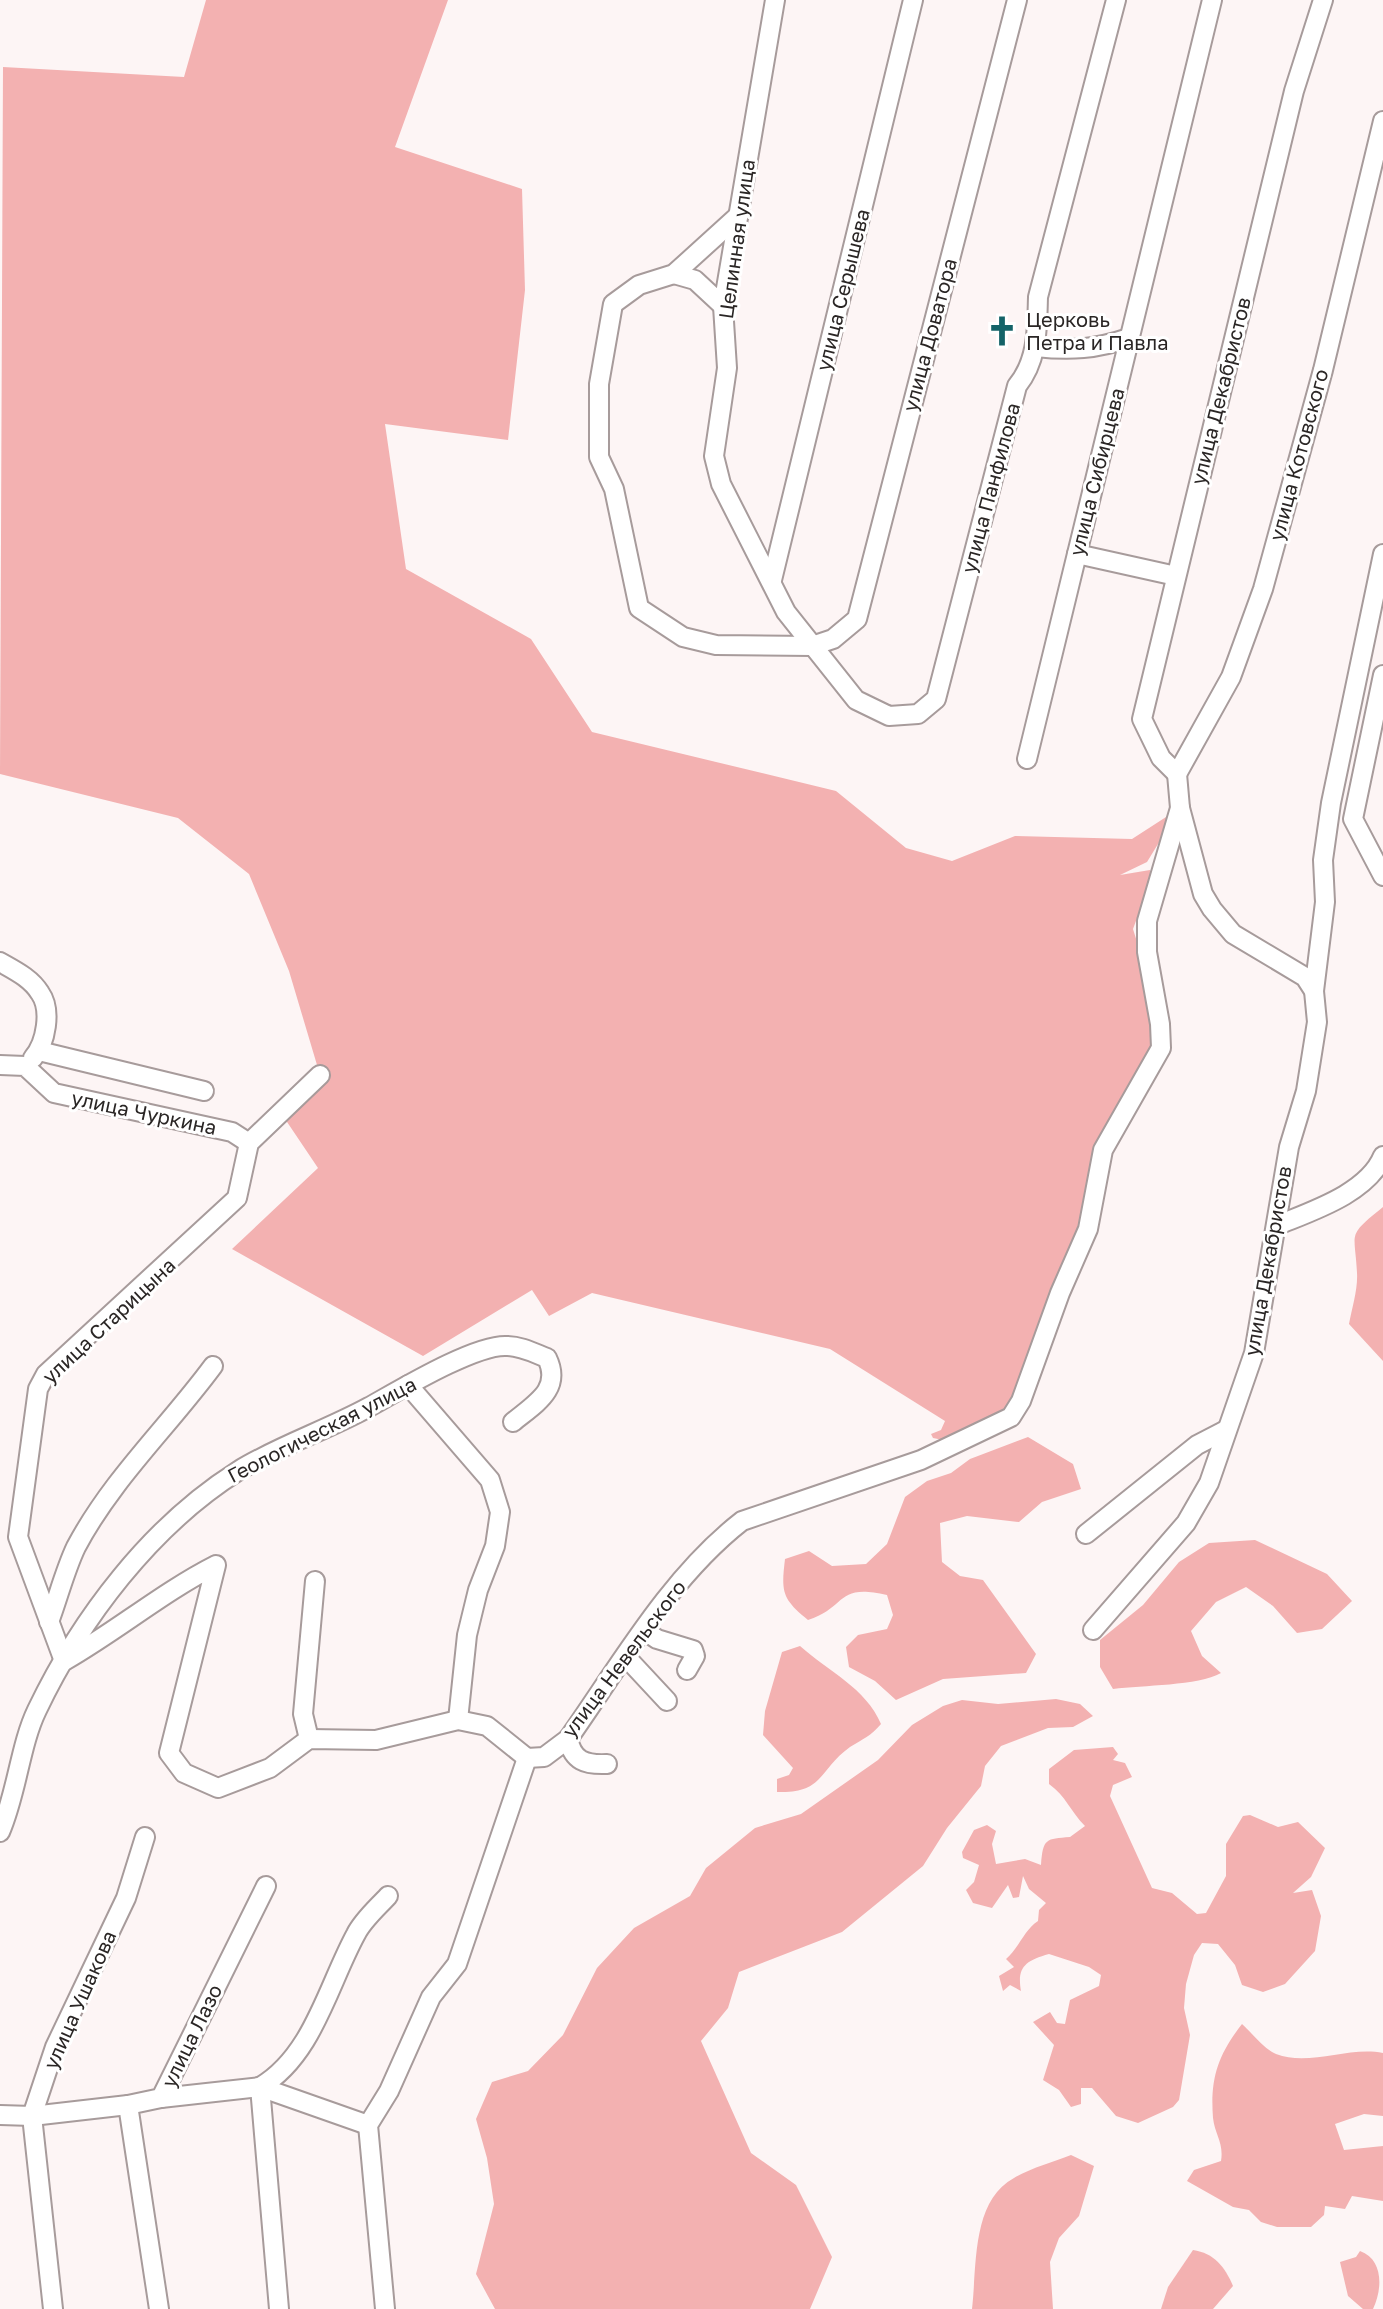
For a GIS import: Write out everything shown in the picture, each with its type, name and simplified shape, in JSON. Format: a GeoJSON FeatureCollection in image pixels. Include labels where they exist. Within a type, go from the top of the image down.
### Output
{"type":"FeatureCollection","features":[{"type":"Feature","properties":{"kind":"street","name":"Целинная улица"},"geometry":{"type":"LineString","coordinates":[[775,0],[723,306],[727,368],[714,456],[721,484],[786,612],[856,700],[889,716],[918,714],[936,699]]}},
{"type":"Feature","properties":{"kind":"street","name":"улица Серышева"},"geometry":{"type":"LineString","coordinates":[[772,580],[913,0]]}},
{"type":"Feature","properties":{"kind":"street","name":"улица Доватора"},"geometry":{"type":"LineString","coordinates":[[812,646],[833,639],[857,619],[1017,0]]}},
{"type":"Feature","properties":{"kind":"street","name":"улица Панфилова"},"geometry":{"type":"LineString","coordinates":[[936,699],[1017,386],[1026,375],[1036,347],[1038,297],[1116,0]]}},
{"type":"Feature","properties":{"kind":"street","name":"улица Сибирцева"},"geometry":{"type":"LineString","coordinates":[[1027,759],[1212,0]]}},
{"type":"Feature","properties":{"kind":"street","name":"улица Декабристов"},"geometry":{"type":"LineString","coordinates":[[1177,774],[1161,758],[1142,719],[1294,91],[1323,0]]}},
{"type":"Feature","properties":{"kind":"street","name":"улица Котовского"},"geometry":{"type":"LineString","coordinates":[[1177,774],[1231,677],[1263,589],[1323,370],[1383,121]]}},
{"type":"Feature","properties":{"kind":"street"},"geometry":{"type":"LineString","coordinates":[[738,216],[674,274],[639,285],[613,304],[599,384],[599,457],[614,489],[639,608],[683,637],[716,645],[812,646]]}},
{"type":"Feature","properties":{"kind":"street"},"geometry":{"type":"LineString","coordinates":[[674,274],[695,280],[723,306]]}},
{"type":"Feature","properties":{"kind":"street"},"geometry":{"type":"LineString","coordinates":[[1036,347],[1073,351],[1095,349],[1129,338]]}},
{"type":"Feature","properties":{"kind":"street"},"geometry":{"type":"LineString","coordinates":[[1077,554],[1176,576]]}},
{"type":"Feature","properties":{"kind":"street","name":"улица Декабристов"},"geometry":{"type":"LineString","coordinates":[[1093,1630],[1124,1598],[1193,1513],[1209,1483],[1254,1353],[1289,1147],[1306,1091],[1314,1043],[1314,991],[1325,902],[1323,860],[1331,803],[1383,554]]}},
{"type":"Feature","properties":{"kind":"street"},"geometry":{"type":"LineString","coordinates":[[1383,675],[1353,819],[1383,876]]}},
{"type":"Feature","properties":{"kind":"street"},"geometry":{"type":"LineString","coordinates":[[1177,774],[1180,808],[1203,894],[1217,917],[1240,939],[1297,971],[1314,991]]}},
{"type":"Feature","properties":{"kind":"street","name":"улица Невельского"},"geometry":{"type":"LineString","coordinates":[[527,1758],[544,1757],[568,1739],[682,1580],[722,1536],[742,1521],[921,1460],[1011,1417],[1021,1401],[1060,1293],[1088,1229],[1103,1150],[1161,1048],[1158,1009],[1147,952],[1147,921],[1180,808]]}},
{"type":"Feature","properties":{"kind":"street"},"geometry":{"type":"LineString","coordinates":[[0,962],[26,978],[42,994],[47,1028],[39,1051],[25,1066],[0,1065]]}},
{"type":"Feature","properties":{"kind":"street"},"geometry":{"type":"LineString","coordinates":[[39,1051],[204,1091]]}},
{"type":"Feature","properties":{"kind":"street","name":"улица Чуркина"},"geometry":{"type":"LineString","coordinates":[[25,1066],[54,1093],[232,1132],[249,1143]]}},
{"type":"Feature","properties":{"kind":"street"},"geometry":{"type":"LineString","coordinates":[[249,1143],[320,1075]]}},
{"type":"Feature","properties":{"kind":"street","name":"улица Старицына"},"geometry":{"type":"LineString","coordinates":[[64,1661],[18,1537],[38,1389],[46,1374],[237,1198],[249,1143]]}},
{"type":"Feature","properties":{"kind":"street"},"geometry":{"type":"LineString","coordinates":[[1278,1225],[1345,1194],[1368,1177],[1383,1156]]}},
{"type":"Feature","properties":{"kind":"street","name":"Геологическая улица"},"geometry":{"type":"LineString","coordinates":[[0,1832],[13,1803],[35,1713],[64,1661],[96,1611],[151,1544],[197,1499],[241,1469],[325,1431],[408,1385],[460,1360],[504,1345],[547,1358],[554,1372],[552,1386],[513,1422]]}},
{"type":"Feature","properties":{"kind":"street"},"geometry":{"type":"LineString","coordinates":[[49,1622],[76,1548],[92,1523],[147,1444],[174,1420],[213,1366]]}},
{"type":"Feature","properties":{"kind":"street"},"geometry":{"type":"LineString","coordinates":[[408,1385],[490,1480],[500,1512],[495,1546],[478,1590],[467,1635],[458,1720]]}},
{"type":"Feature","properties":{"kind":"street"},"geometry":{"type":"LineString","coordinates":[[1086,1534],[1197,1445],[1226,1430]]}},
{"type":"Feature","properties":{"kind":"street"},"geometry":{"type":"LineString","coordinates":[[64,1661],[115,1632],[177,1585],[216,1565],[169,1753],[184,1773],[218,1788],[270,1768],[309,1739],[376,1740],[458,1720],[487,1726],[527,1758],[457,1964],[431,1997],[389,2091],[368,2125],[385,2309]]}},
{"type":"Feature","properties":{"kind":"street"},"geometry":{"type":"LineString","coordinates":[[309,1739],[303,1714],[315,1581]]}},
{"type":"Feature","properties":{"kind":"street"},"geometry":{"type":"LineString","coordinates":[[645,1631],[657,1639],[693,1650],[695,1656],[687,1670]]}},
{"type":"Feature","properties":{"kind":"street"},"geometry":{"type":"LineString","coordinates":[[626,1657],[667,1701]]}},
{"type":"Feature","properties":{"kind":"street"},"geometry":{"type":"LineString","coordinates":[[568,1739],[571,1753],[583,1763],[607,1764]]}},
{"type":"Feature","properties":{"kind":"street","name":"улица Ушакова"},"geometry":{"type":"LineString","coordinates":[[53,2309],[32,2116],[55,2047],[126,1898],[145,1837]]}},
{"type":"Feature","properties":{"kind":"street","name":"улица Лазо"},"geometry":{"type":"LineString","coordinates":[[0,2115],[32,2116],[161,2098],[266,1886]]}},
{"type":"Feature","properties":{"kind":"street"},"geometry":{"type":"LineString","coordinates":[[161,2098],[260,2087],[281,2075],[330,1994],[357,1931],[388,1896]]}},
{"type":"Feature","properties":{"kind":"street"},"geometry":{"type":"LineString","coordinates":[[260,2087],[368,2125]]}},
{"type":"Feature","properties":{"kind":"street"},"geometry":{"type":"LineString","coordinates":[[260,2087],[279,2309]]}},
{"type":"Feature","properties":{"kind":"street"},"geometry":{"type":"LineString","coordinates":[[128,2105],[159,2309]]}},
{"type":"Feature","properties":{"kind":"shaded area"},"geometry":{"type":"Polygon","coordinates":[[[206,0],[448,0],[395,147],[522,189],[525,290],[508,440],[385,424],[406,569],[531,639],[592,732],[836,791],[906,848],[952,861],[1015,836],[1132,839],[1180,808],[1147,862],[1120,875],[1150,870],[1152,877],[1133,929],[1142,958],[1155,1049],[1092,1161],[1085,1216],[1007,1411],[948,1441],[933,1438],[931,1434],[941,1430],[945,1421],[830,1349],[592,1293],[549,1316],[532,1290],[423,1356],[232,1249],[318,1168],[281,1113],[320,1075],[289,971],[249,874],[178,818],[0,774],[3,67],[184,77],[206,0]]]}},
{"type":"Feature","properties":{"kind":"shaded area"},"geometry":{"type":"Polygon","coordinates":[[[1383,1207],[1383,1361],[1349,1324],[1357,1279],[1355,1236],[1363,1224],[1383,1207]]]}},
{"type":"Feature","properties":{"kind":"shaded area"},"geometry":{"type":"Polygon","coordinates":[[[1028,1437],[1073,1464],[1081,1489],[1042,1502],[1019,1522],[967,1516],[940,1523],[942,1562],[960,1576],[983,1580],[1036,1654],[1026,1673],[943,1679],[896,1700],[875,1681],[849,1667],[846,1647],[858,1635],[887,1629],[893,1615],[887,1595],[870,1592],[850,1594],[821,1615],[808,1620],[785,1594],[785,1559],[809,1551],[832,1566],[866,1564],[887,1544],[905,1497],[927,1481],[951,1473],[970,1459],[1028,1437]]]}},
{"type":"Feature","properties":{"kind":"shaded area"},"geometry":{"type":"Polygon","coordinates":[[[1255,1540],[1327,1574],[1352,1601],[1322,1629],[1297,1633],[1273,1606],[1246,1587],[1216,1602],[1191,1631],[1202,1656],[1221,1673],[1185,1683],[1113,1689],[1100,1667],[1100,1640],[1143,1605],[1179,1562],[1209,1543],[1255,1540]]]}},
{"type":"Feature","properties":{"kind":"shaded area"},"geometry":{"type":"Polygon","coordinates":[[[800,1646],[856,1690],[881,1724],[840,1755],[813,1784],[792,1792],[777,1792],[777,1779],[789,1775],[793,1768],[763,1735],[765,1711],[782,1652],[800,1646]]]}},
{"type":"Feature","properties":{"kind":"shaded area"},"geometry":{"type":"Polygon","coordinates":[[[1056,1699],[1080,1704],[1093,1716],[1073,1727],[1048,1728],[1001,1746],[985,1766],[981,1786],[947,1828],[923,1866],[842,1932],[739,1972],[728,2008],[701,2041],[751,2153],[796,2185],[832,2257],[810,2309],[495,2309],[476,2274],[494,2204],[487,2158],[476,2119],[492,2082],[528,2071],[563,2035],[597,1968],[634,1928],[690,1896],[706,1868],[755,1828],[801,1814],[878,1760],[912,1725],[943,1706],[962,1700],[998,1704],[1056,1699]]]}},
{"type":"Feature","properties":{"kind":"shaded area"},"geometry":{"type":"Polygon","coordinates":[[[1113,1747],[1118,1754],[1113,1760],[1125,1763],[1132,1777],[1113,1785],[1110,1796],[1152,1888],[1172,1893],[1197,1914],[1206,1913],[1226,1876],[1226,1844],[1243,1816],[1250,1815],[1278,1827],[1298,1822],[1325,1848],[1311,1877],[1293,1893],[1312,1890],[1321,1916],[1315,1951],[1285,1984],[1263,1992],[1242,1985],[1235,1965],[1218,1944],[1202,1943],[1194,1955],[1186,1984],[1184,2008],[1190,2035],[1179,2100],[1173,2107],[1138,2123],[1116,2116],[1092,2088],[1081,2088],[1081,2104],[1071,2107],[1059,2090],[1043,2080],[1054,2045],[1033,2022],[1050,2012],[1057,2023],[1065,2024],[1070,2000],[1099,1986],[1101,1975],[1089,1967],[1049,1954],[1024,1966],[1020,1976],[1021,1991],[1010,1985],[1003,1991],[999,1976],[1014,1967],[1006,1959],[1038,1921],[1039,1910],[1046,1903],[1029,1889],[1023,1876],[1019,1897],[1013,1898],[1008,1885],[992,1908],[973,1903],[966,1890],[974,1882],[979,1865],[963,1858],[962,1852],[974,1830],[987,1825],[996,1831],[992,1844],[996,1864],[1025,1859],[1041,1865],[1047,1842],[1070,1837],[1085,1826],[1049,1784],[1049,1769],[1074,1750],[1113,1747]]]}},
{"type":"Feature","properties":{"kind":"shaded area"},"geometry":{"type":"Polygon","coordinates":[[[1242,2024],[1267,2048],[1289,2057],[1383,2053],[1383,2116],[1364,2114],[1335,2124],[1344,2150],[1383,2146],[1383,2201],[1352,2196],[1345,2209],[1325,2206],[1324,2215],[1311,2227],[1277,2227],[1261,2222],[1249,2210],[1233,2207],[1187,2181],[1194,2170],[1221,2161],[1213,2118],[1213,2091],[1221,2057],[1242,2024]]]}},
{"type":"Feature","properties":{"kind":"shaded area"},"geometry":{"type":"Polygon","coordinates":[[[1071,2155],[1094,2166],[1079,2216],[1059,2238],[1050,2262],[1053,2309],[972,2309],[979,2237],[990,2202],[1014,2178],[1071,2155]]]}},
{"type":"Feature","properties":{"kind":"shaded area"},"geometry":{"type":"Polygon","coordinates":[[[1193,2250],[1207,2254],[1218,2262],[1233,2286],[1213,2309],[1161,2309],[1168,2287],[1193,2250]]]}},
{"type":"Feature","properties":{"kind":"shaded area"},"geometry":{"type":"Polygon","coordinates":[[[1360,2251],[1373,2260],[1379,2275],[1373,2309],[1363,2309],[1348,2296],[1340,2262],[1356,2257],[1360,2251]]]}},
{"type":"Feature","properties":{"kind":"place","name":"Церковь Петра и Павла"},"geometry":{"type":"Point","coordinates":[1002,331]}}]}
